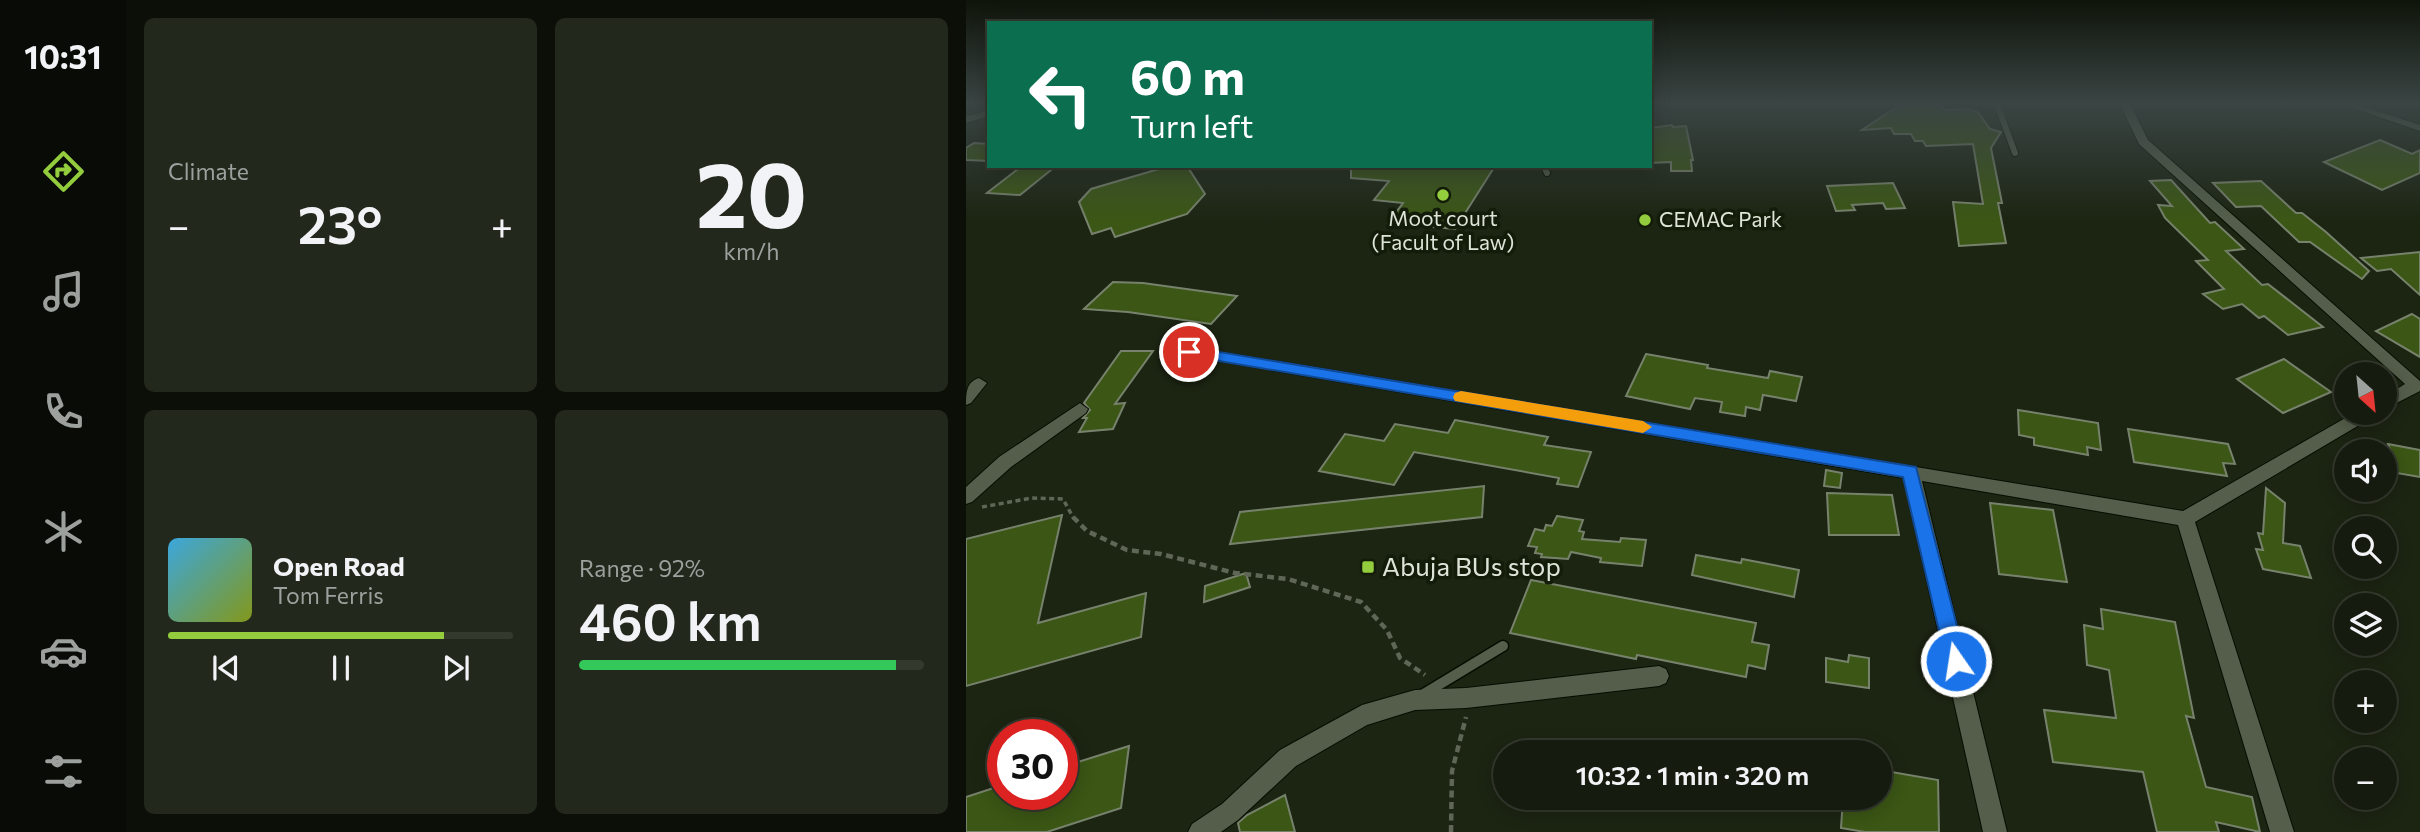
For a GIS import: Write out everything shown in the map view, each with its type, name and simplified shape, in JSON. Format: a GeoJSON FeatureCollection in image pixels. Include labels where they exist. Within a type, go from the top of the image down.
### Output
{"type":"FeatureCollection","features":[{"type":"Feature","properties":{"kind":"street"},"geometry":{"type":"LineString","coordinates":[[2144,143],[2417,386],[2398,396]]}},
{"type":"Feature","properties":{"kind":"street"},"geometry":{"type":"LineString","coordinates":[[1189,352],[2186,519],[2347,425]]}},
{"type":"Feature","properties":{"kind":"street"},"geometry":{"type":"LineString","coordinates":[[966,399],[979,383]]}},
{"type":"Feature","properties":{"kind":"street"},"geometry":{"type":"LineString","coordinates":[[968,503],[1005,462],[1080,409]]}},
{"type":"Feature","properties":{"kind":"street"},"geometry":{"type":"LineString","coordinates":[[1910,472],[1995,832]]}},
{"type":"Feature","properties":{"kind":"street"},"geometry":{"type":"LineString","coordinates":[[2186,519],[2282,832]]}},
{"type":"Feature","properties":{"kind":"street"},"geometry":{"type":"LineString","coordinates":[[1200,832],[1230,812],[1288,758],[1362,716],[1415,700],[1466,698],[1659,676]]}},
{"type":"Feature","properties":{"kind":"lane"},"geometry":{"type":"LineString","coordinates":[[2011,143],[2015,153]]}},
{"type":"Feature","properties":{"kind":"lane"},"geometry":{"type":"LineString","coordinates":[[1415,700],[1503,646]]}},
{"type":"Feature","properties":{"kind":"path"},"geometry":{"type":"LineString","coordinates":[[968,503],[1032,498],[1063,499],[1075,520],[1087,531],[1127,550],[1161,554],[1235,573],[1288,579],[1361,602],[1387,630],[1400,658],[1438,684]]}},
{"type":"Feature","properties":{"kind":"path"},"geometry":{"type":"LineString","coordinates":[[1451,832],[1451,771],[1466,720],[1466,698]]}},
{"type":"Feature","properties":{"kind":"building"},"geometry":{"type":"Polygon","coordinates":[[[974,143],[987,144],[987,161],[966,160],[966,148],[974,143]]]}},
{"type":"Feature","properties":{"kind":"building"},"geometry":{"type":"Polygon","coordinates":[[[1652,143],[1689,143],[1692,171],[1671,171],[1671,162],[1652,163],[1652,143]]]}},
{"type":"Feature","properties":{"kind":"building"},"geometry":{"type":"Polygon","coordinates":[[[1924,143],[1994,143],[1991,148],[2002,203],[1998,203],[2006,243],[1959,246],[1953,202],[1983,204],[1973,144],[1926,146],[1924,143]]]}},
{"type":"Feature","properties":{"kind":"building"},"geometry":{"type":"Polygon","coordinates":[[[2373,143],[2386,143],[2412,154],[2420,150],[2420,173],[2382,190],[2324,162],[2373,143]]]}},
{"type":"Feature","properties":{"kind":"building"},"geometry":{"type":"Polygon","coordinates":[[[1019,168],[1054,168],[1020,195],[987,193],[1019,168]]]}},
{"type":"Feature","properties":{"kind":"building"},"geometry":{"type":"Polygon","coordinates":[[[1162,168],[1188,168],[1205,194],[1187,214],[1115,237],[1111,228],[1092,234],[1079,202],[1091,189],[1162,168]]]}},
{"type":"Feature","properties":{"kind":"building","name":"Moot court (Facult of Law)"},"geometry":{"type":"Polygon","coordinates":[[[1351,168],[1494,168],[1455,229],[1388,223],[1403,203],[1374,200],[1389,181],[1351,178],[1351,168]]]}},
{"type":"Feature","properties":{"kind":"building"},"geometry":{"type":"Polygon","coordinates":[[[2171,180],[2210,223],[2215,222],[2244,249],[2226,251],[2262,285],[2268,284],[2323,327],[2288,335],[2264,316],[2259,318],[2242,304],[2223,309],[2203,294],[2224,289],[2196,261],[2208,260],[2165,218],[2158,205],[2172,206],[2150,181],[2171,180]]]}},
{"type":"Feature","properties":{"kind":"building"},"geometry":{"type":"Polygon","coordinates":[[[2261,181],[2296,213],[2302,213],[2326,232],[2369,271],[2362,279],[2310,242],[2299,242],[2261,206],[2236,207],[2213,183],[2261,181]]]}},
{"type":"Feature","properties":{"kind":"building"},"geometry":{"type":"Polygon","coordinates":[[[1893,183],[1905,208],[1886,209],[1883,203],[1852,205],[1855,210],[1836,211],[1827,186],[1893,183]]]}},
{"type":"Feature","properties":{"kind":"building"},"geometry":{"type":"Polygon","coordinates":[[[2420,252],[2420,295],[2391,269],[2377,271],[2361,258],[2420,252]]]}},
{"type":"Feature","properties":{"kind":"building"},"geometry":{"type":"Polygon","coordinates":[[[1113,282],[1143,283],[1237,296],[1211,324],[1128,312],[1084,309],[1113,282]]]}},
{"type":"Feature","properties":{"kind":"building"},"geometry":{"type":"Polygon","coordinates":[[[2412,314],[2420,319],[2420,357],[2376,331],[2412,314]]]}},
{"type":"Feature","properties":{"kind":"building"},"geometry":{"type":"Polygon","coordinates":[[[1121,351],[1153,351],[1115,404],[1125,403],[1113,429],[1079,432],[1087,418],[1083,418],[1090,410],[1084,403],[1121,351]]]}},
{"type":"Feature","properties":{"kind":"building"},"geometry":{"type":"Polygon","coordinates":[[[1646,354],[1768,378],[1770,371],[1802,377],[1796,401],[1763,395],[1760,410],[1746,407],[1745,416],[1720,412],[1722,402],[1695,398],[1690,409],[1626,396],[1646,354]]]}},
{"type":"Feature","properties":{"kind":"building"},"geometry":{"type":"Polygon","coordinates":[[[2284,359],[2331,392],[2283,413],[2237,379],[2284,359]]]}},
{"type":"Feature","properties":{"kind":"building"},"geometry":{"type":"Polygon","coordinates":[[[2018,410],[2098,423],[2101,450],[2087,447],[2088,455],[2034,445],[2034,438],[2019,435],[2018,410]]]}},
{"type":"Feature","properties":{"kind":"building"},"geometry":{"type":"Polygon","coordinates":[[[1455,420],[1548,437],[1544,445],[1591,452],[1578,487],[1557,484],[1559,478],[1414,452],[1394,485],[1319,471],[1345,434],[1384,441],[1395,424],[1448,433],[1455,420]]]}},
{"type":"Feature","properties":{"kind":"building"},"geometry":{"type":"Polygon","coordinates":[[[2128,429],[2228,444],[2235,464],[2223,463],[2227,476],[2134,462],[2128,429]]]}},
{"type":"Feature","properties":{"kind":"building"},"geometry":{"type":"Polygon","coordinates":[[[2397,446],[2420,450],[2420,477],[2397,473],[2397,446]]]}},
{"type":"Feature","properties":{"kind":"building"},"geometry":{"type":"Polygon","coordinates":[[[1826,470],[1842,473],[1840,488],[1824,486],[1826,470]]]}},
{"type":"Feature","properties":{"kind":"building"},"geometry":{"type":"Polygon","coordinates":[[[1484,486],[1482,517],[1230,544],[1240,512],[1484,486]]]}},
{"type":"Feature","properties":{"kind":"building"},"geometry":{"type":"Polygon","coordinates":[[[2266,488],[2285,503],[2283,543],[2300,546],[2311,578],[2263,569],[2256,549],[2263,550],[2258,533],[2263,534],[2266,488]]]}},
{"type":"Feature","properties":{"kind":"building"},"geometry":{"type":"Polygon","coordinates":[[[1827,493],[1892,495],[1899,535],[1829,535],[1827,493]]]}},
{"type":"Feature","properties":{"kind":"building"},"geometry":{"type":"Polygon","coordinates":[[[1990,503],[2053,510],[2067,582],[1999,574],[1990,503]]]}},
{"type":"Feature","properties":{"kind":"building"},"geometry":{"type":"Polygon","coordinates":[[[1062,515],[1038,623],[1146,593],[1141,637],[966,686],[966,539],[1062,515]]]}},
{"type":"Feature","properties":{"kind":"building"},"geometry":{"type":"Polygon","coordinates":[[[1557,516],[1583,520],[1579,531],[1584,532],[1582,539],[1620,542],[1621,538],[1646,540],[1642,566],[1600,562],[1601,558],[1571,552],[1568,559],[1541,557],[1542,554],[1535,553],[1537,547],[1528,546],[1535,529],[1544,531],[1546,525],[1552,526],[1557,516]]]}},
{"type":"Feature","properties":{"kind":"building"},"geometry":{"type":"Polygon","coordinates":[[[1696,555],[1741,563],[1742,559],[1799,570],[1794,597],[1692,575],[1696,555]]]}},
{"type":"Feature","properties":{"kind":"building"},"geometry":{"type":"Polygon","coordinates":[[[1246,573],[1250,587],[1204,602],[1205,586],[1246,573]]]}},
{"type":"Feature","properties":{"kind":"building"},"geometry":{"type":"Polygon","coordinates":[[[1531,580],[1756,623],[1752,642],[1769,645],[1765,669],[1748,665],[1746,677],[1637,655],[1636,659],[1510,633],[1531,580]]]}},
{"type":"Feature","properties":{"kind":"building"},"geometry":{"type":"Polygon","coordinates":[[[2101,609],[2175,622],[2194,718],[2186,716],[2206,787],[2252,797],[2260,832],[2216,822],[2219,832],[2157,832],[2143,772],[2053,762],[2044,710],[2116,718],[2109,670],[2087,665],[2084,625],[2103,629],[2101,609]]]}},
{"type":"Feature","properties":{"kind":"building"},"geometry":{"type":"Polygon","coordinates":[[[1849,655],[1869,658],[1869,688],[1826,682],[1826,658],[1848,662],[1849,655]]]}},
{"type":"Feature","properties":{"kind":"building"},"geometry":{"type":"Polygon","coordinates":[[[1129,746],[1121,808],[1047,832],[966,832],[966,797],[987,790],[987,810],[1078,810],[1078,762],[1129,746]]]}},
{"type":"Feature","properties":{"kind":"building"},"geometry":{"type":"Polygon","coordinates":[[[1892,772],[1938,780],[1939,832],[1865,832],[1841,828],[1842,810],[1892,810],[1892,772]]]}},
{"type":"Feature","properties":{"kind":"building"},"geometry":{"type":"Polygon","coordinates":[[[1285,795],[1295,832],[1240,832],[1238,823],[1247,815],[1285,795]]]}},
{"type":"Feature","properties":{"kind":"slow traffic"},"geometry":{"type":"LineString","coordinates":[[1461,397],[1643,427]]}},
{"type":"Feature","properties":{"kind":"place","name":"Moot court (Facult of Law)"},"geometry":{"type":"Point","coordinates":[1443,195]}},
{"type":"Feature","properties":{"kind":"place","name":"CEMAC Park"},"geometry":{"type":"Point","coordinates":[1645,220]}},
{"type":"Feature","properties":{"kind":"place","name":"Abuja BUs stop"},"geometry":{"type":"Point","coordinates":[1368,567]}},
{"type":"Feature","properties":{"kind":"route"},"geometry":{"type":"LineString","coordinates":[[1189,352],[1910,472],[1956,661]]}}]}
